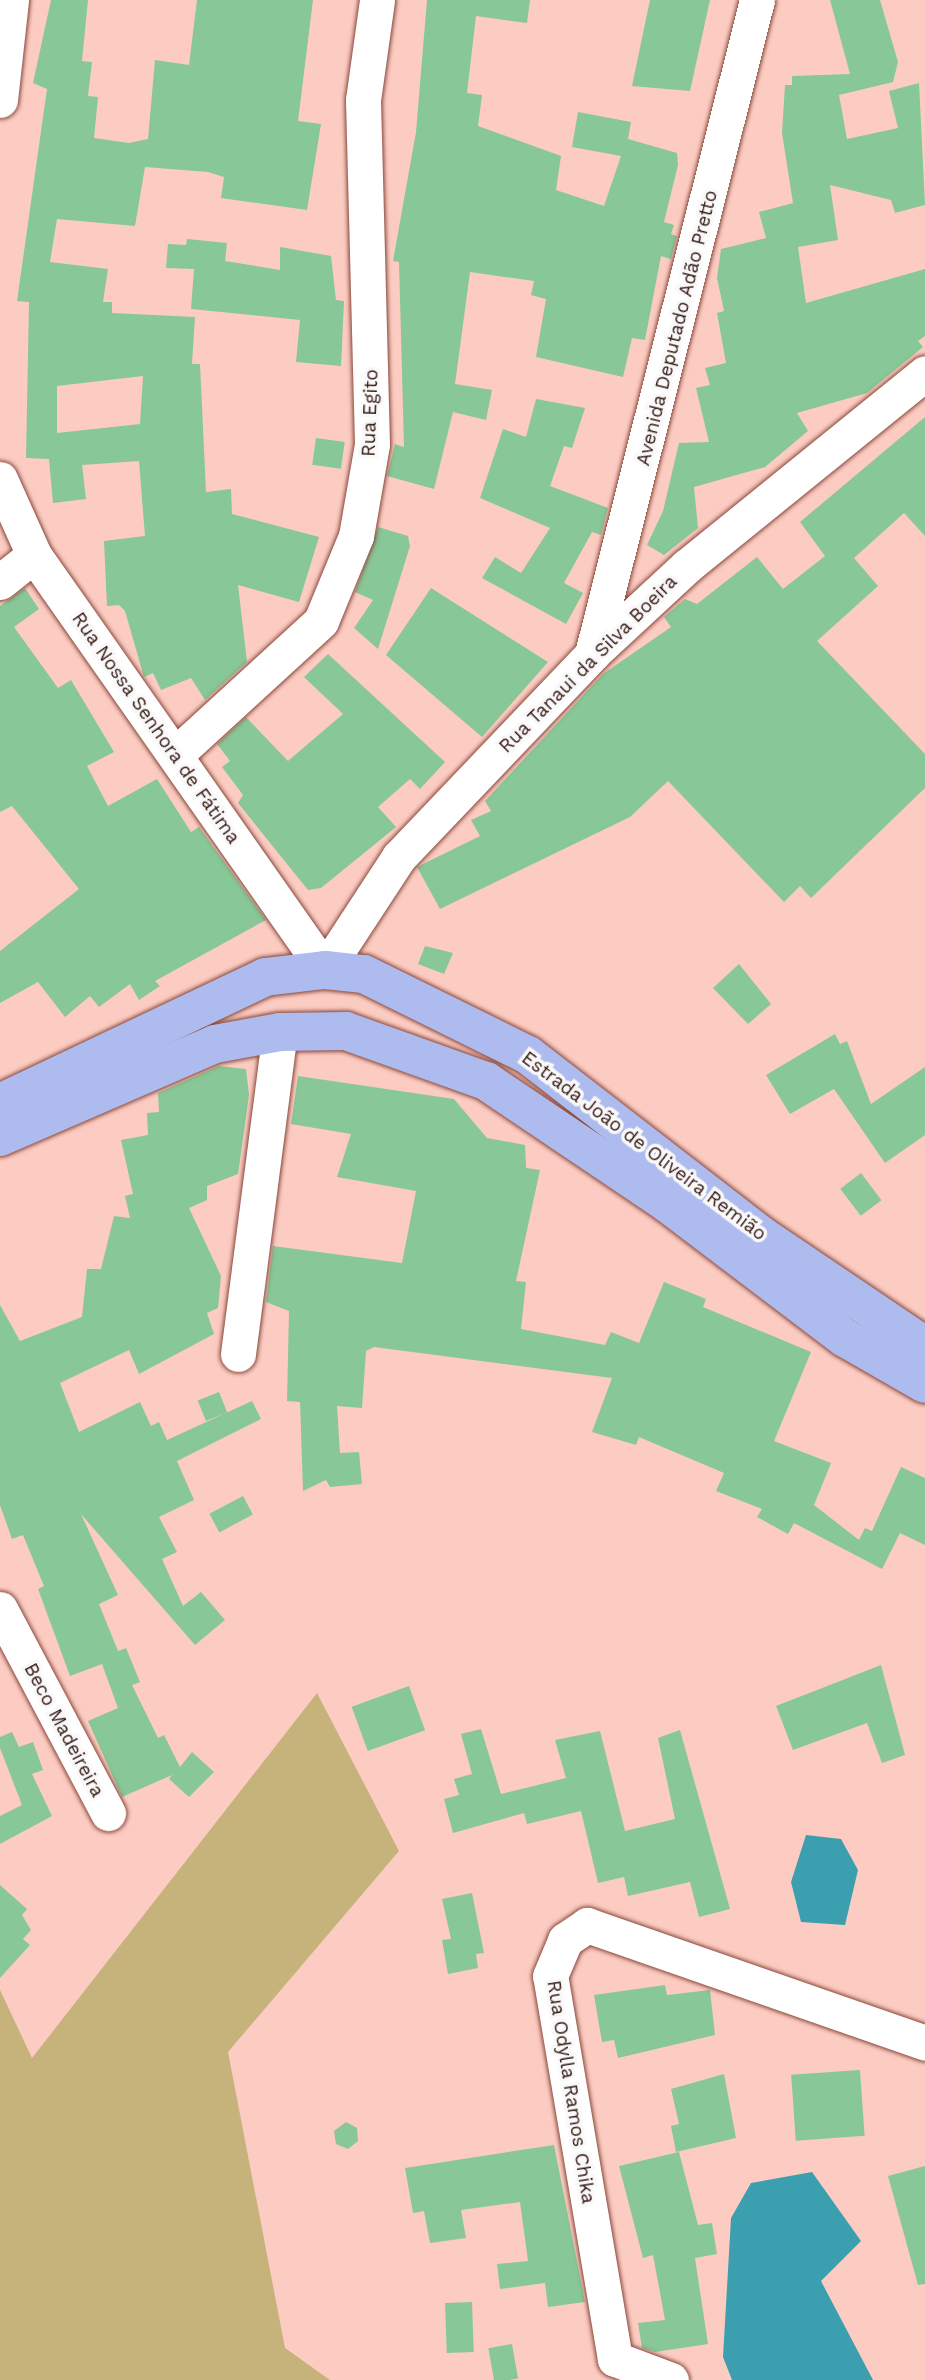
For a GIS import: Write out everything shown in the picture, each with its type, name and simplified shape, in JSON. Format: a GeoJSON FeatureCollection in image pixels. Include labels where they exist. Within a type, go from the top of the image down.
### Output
{"type":"FeatureCollection","features":[{"type":"Feature","properties":{"kind":"main road","name":"Estrada João de Oliveira Remião"},"geometry":{"type":"LineString","coordinates":[[0,1103],[265,977],[325,970],[364,974],[528,1055],[765,1238],[925,1346]]}},
{"type":"Feature","properties":{"kind":"main road"},"geometry":{"type":"LineString","coordinates":[[346,1031],[364,974]]}},
{"type":"Feature","properties":{"kind":"main road"},"geometry":{"type":"LineString","coordinates":[[265,977],[280,1032]]}},
{"type":"Feature","properties":{"kind":"main road","name":"Estrada João de Oliveira Remião"},"geometry":{"type":"LineString","coordinates":[[0,1137],[215,1044],[280,1032],[346,1031],[486,1081],[667,1203],[845,1338],[925,1384]]}},
{"type":"Feature","properties":{"kind":"street"},"geometry":{"type":"LineString","coordinates":[[0,100],[11,0]]}},
{"type":"Feature","properties":{"kind":"street","name":"Rua Egito"},"geometry":{"type":"LineString","coordinates":[[175,755],[321,621],[356,536],[372,444],[363,100],[377,0]]}},
{"type":"Feature","properties":{"kind":"street","name":"Avenida Deputado Adão Pretto"},"geometry":{"type":"LineString","coordinates":[[592,654],[757,0]]}},
{"type":"Feature","properties":{"kind":"street","name":"Rua Tanaui da Silva Boeira"},"geometry":{"type":"LineString","coordinates":[[325,970],[399,857],[592,654],[687,566],[925,373]]}},
{"type":"Feature","properties":{"kind":"street","name":"Rua Nossa Senhora de Fátima"},"geometry":{"type":"LineString","coordinates":[[0,479],[34,555],[325,970]]}},
{"type":"Feature","properties":{"kind":"street"},"geometry":{"type":"LineString","coordinates":[[0,582],[34,555]]}},
{"type":"Feature","properties":{"kind":"street"},"geometry":{"type":"LineString","coordinates":[[238,1354],[280,1032]]}},
{"type":"Feature","properties":{"kind":"street","name":"Beco Madeireira"},"geometry":{"type":"LineString","coordinates":[[0,1609],[108,1813]]}},
{"type":"Feature","properties":{"kind":"street","name":"Rua Odylla Ramos Chika"},"geometry":{"type":"LineString","coordinates":[[671,2380],[615,2359],[550,1976],[565,1940],[587,1925],[925,2043]]}},
{"type":"Feature","properties":{"kind":"shaded area"},"geometry":{"type":"Polygon","coordinates":[[[317,1693],[399,1851],[228,2052],[285,2348],[330,2380],[0,2380],[0,1990],[32,2058],[317,1693]]]}},
{"type":"Feature","properties":{"kind":"water"},"geometry":{"type":"Polygon","coordinates":[[[806,1835],[841,1839],[858,1870],[845,1925],[801,1922],[791,1882],[806,1835]]]}},
{"type":"Feature","properties":{"kind":"water"},"geometry":{"type":"Polygon","coordinates":[[[812,2172],[861,2241],[821,2281],[873,2380],[732,2380],[723,2357],[731,2218],[751,2183],[812,2172]]]}},
{"type":"Feature","properties":{"kind":"building"},"geometry":{"type":"Polygon","coordinates":[[[51,0],[88,0],[82,61],[92,62],[88,96],[98,97],[94,138],[129,143],[148,139],[155,60],[189,65],[197,0],[313,0],[298,121],[321,124],[307,210],[221,198],[224,177],[208,172],[145,167],[135,226],[57,219],[50,262],[108,269],[103,302],[112,302],[112,313],[195,317],[192,364],[200,364],[206,492],[231,489],[232,514],[319,537],[299,602],[238,585],[247,662],[205,700],[191,678],[161,690],[153,673],[144,677],[125,611],[119,605],[107,606],[104,541],[145,536],[139,461],[82,465],[86,499],[53,503],[49,459],[26,458],[29,302],[17,301],[47,89],[33,83],[51,0]],[[143,376],[57,386],[57,433],[140,424],[143,376]]]}},
{"type":"Feature","properties":{"kind":"building"},"geometry":{"type":"Polygon","coordinates":[[[427,0],[530,0],[527,23],[476,16],[467,93],[482,95],[478,126],[561,156],[556,190],[604,206],[621,156],[572,147],[578,112],[631,122],[628,139],[677,153],[678,165],[664,222],[674,225],[671,234],[677,236],[671,259],[661,256],[645,340],[632,338],[623,377],[536,357],[546,299],[531,295],[534,281],[470,272],[455,384],[492,390],[486,420],[453,412],[434,489],[387,476],[395,444],[404,447],[399,262],[393,261],[416,132],[427,0]]]}},
{"type":"Feature","properties":{"kind":"building"},"geometry":{"type":"Polygon","coordinates":[[[650,0],[710,0],[690,91],[632,86],[650,0]]]}},
{"type":"Feature","properties":{"kind":"building"},"geometry":{"type":"Polygon","coordinates":[[[830,0],[880,0],[898,62],[893,82],[839,95],[847,139],[898,128],[889,91],[919,83],[925,205],[895,213],[891,200],[830,185],[838,240],[798,247],[806,303],[925,269],[925,336],[918,341],[923,347],[867,393],[797,413],[808,431],[765,467],[694,487],[698,528],[664,555],[647,545],[663,511],[679,443],[709,442],[696,388],[710,385],[705,368],[726,363],[717,313],[724,311],[717,278],[721,249],[766,238],[759,212],[793,203],[782,133],[785,85],[792,85],[792,76],[850,74],[830,0]]]}},
{"type":"Feature","properties":{"kind":"building"},"geometry":{"type":"Polygon","coordinates":[[[187,239],[227,243],[225,261],[280,270],[280,247],[331,256],[336,300],[344,301],[341,366],[296,362],[300,320],[191,309],[194,269],[166,268],[168,244],[186,245],[187,239]]]}},
{"type":"Feature","properties":{"kind":"building"},"geometry":{"type":"Polygon","coordinates":[[[536,399],[585,408],[572,448],[564,446],[550,486],[608,508],[601,535],[592,532],[564,583],[583,593],[566,624],[482,578],[495,557],[521,573],[550,528],[480,498],[503,429],[526,437],[536,399]]]}},
{"type":"Feature","properties":{"kind":"building"},"geometry":{"type":"Polygon","coordinates":[[[925,417],[925,536],[904,513],[854,558],[878,586],[817,641],[925,754],[925,788],[811,898],[800,886],[784,902],[668,781],[630,817],[440,909],[417,867],[480,836],[471,820],[491,811],[485,801],[603,674],[671,627],[664,617],[685,599],[697,604],[757,557],[783,589],[825,556],[800,522],[925,417]]]}},
{"type":"Feature","properties":{"kind":"building"},"geometry":{"type":"Polygon","coordinates":[[[316,438],[345,442],[341,469],[312,465],[316,438]]]}},
{"type":"Feature","properties":{"kind":"building"},"geometry":{"type":"Polygon","coordinates":[[[378,527],[408,536],[410,546],[378,649],[354,628],[373,600],[355,592],[378,527]]]}},
{"type":"Feature","properties":{"kind":"building"},"geometry":{"type":"Polygon","coordinates":[[[25,588],[39,609],[14,627],[58,688],[71,680],[114,752],[87,766],[108,806],[157,779],[191,832],[199,827],[266,920],[155,981],[160,986],[139,1000],[130,984],[99,1007],[90,996],[65,1017],[38,982],[0,1003],[0,951],[79,889],[12,806],[0,812],[0,606],[25,588]]]}},
{"type":"Feature","properties":{"kind":"building"},"geometry":{"type":"Polygon","coordinates":[[[431,588],[548,662],[482,737],[386,655],[431,588]]]}},
{"type":"Feature","properties":{"kind":"building"},"geometry":{"type":"Polygon","coordinates":[[[328,654],[445,762],[420,789],[410,779],[378,807],[396,827],[321,888],[308,890],[238,803],[243,795],[222,767],[230,761],[217,744],[246,717],[288,761],[343,714],[304,677],[328,654]]]}},
{"type":"Feature","properties":{"kind":"building"},"geometry":{"type":"Polygon","coordinates":[[[425,946],[453,953],[444,974],[418,964],[425,946]]]}},
{"type":"Feature","properties":{"kind":"building"},"geometry":{"type":"Polygon","coordinates":[[[739,964],[771,1004],[748,1024],[713,988],[739,964]]]}},
{"type":"Feature","properties":{"kind":"building"},"geometry":{"type":"Polygon","coordinates":[[[835,1034],[840,1044],[847,1041],[871,1104],[925,1067],[925,1135],[885,1163],[834,1089],[790,1114],[766,1075],[835,1034]]]}},
{"type":"Feature","properties":{"kind":"building"},"geometry":{"type":"Polygon","coordinates":[[[219,1066],[246,1069],[249,1095],[238,1174],[207,1186],[207,1200],[189,1208],[221,1276],[218,1308],[207,1313],[214,1334],[139,1374],[129,1350],[60,1383],[79,1432],[140,1402],[151,1426],[159,1422],[167,1440],[252,1401],[261,1419],[177,1461],[194,1500],[159,1517],[177,1552],[162,1559],[183,1606],[201,1592],[225,1620],[195,1645],[81,1514],[118,1595],[99,1604],[118,1651],[126,1648],[140,1682],[132,1685],[158,1738],[164,1735],[180,1767],[192,1752],[214,1772],[189,1797],[169,1779],[172,1775],[122,1797],[88,1721],[118,1708],[102,1664],[70,1676],[38,1589],[44,1586],[23,1535],[12,1539],[0,1505],[0,1305],[20,1341],[82,1317],[87,1269],[101,1269],[114,1216],[130,1218],[125,1196],[133,1194],[121,1140],[148,1135],[147,1113],[159,1112],[158,1093],[219,1066]]]}},
{"type":"Feature","properties":{"kind":"building"},"geometry":{"type":"Polygon","coordinates":[[[298,1076],[454,1099],[487,1138],[525,1145],[526,1168],[540,1170],[516,1281],[526,1282],[521,1329],[605,1345],[611,1332],[639,1343],[664,1282],[706,1299],[703,1307],[811,1352],[774,1441],[831,1463],[814,1505],[859,1540],[865,1528],[872,1531],[901,1467],[925,1478],[925,1545],[900,1533],[882,1569],[794,1523],[788,1534],[757,1517],[762,1509],[716,1491],[724,1473],[639,1437],[636,1445],[592,1432],[612,1378],[374,1347],[366,1351],[362,1408],[337,1406],[340,1453],[359,1452],[362,1484],[330,1487],[326,1480],[303,1491],[300,1402],[287,1401],[289,1311],[266,1302],[273,1246],[402,1263],[416,1191],[337,1177],[351,1134],[291,1124],[298,1076]]]}},
{"type":"Feature","properties":{"kind":"building"},"geometry":{"type":"Polygon","coordinates":[[[861,1173],[881,1200],[861,1216],[840,1189],[861,1173]]]}},
{"type":"Feature","properties":{"kind":"building"},"geometry":{"type":"Polygon","coordinates":[[[219,1392],[227,1412],[206,1421],[198,1401],[219,1392]]]}},
{"type":"Feature","properties":{"kind":"building"},"geometry":{"type":"Polygon","coordinates":[[[243,1496],[253,1515],[219,1532],[209,1514],[243,1496]]]}},
{"type":"Feature","properties":{"kind":"building"},"geometry":{"type":"Polygon","coordinates":[[[881,1665],[905,1755],[882,1763],[867,1723],[793,1750],[776,1706],[881,1665]]]}},
{"type":"Feature","properties":{"kind":"building"},"geometry":{"type":"Polygon","coordinates":[[[409,1686],[425,1730],[368,1751],[352,1707],[409,1686]]]}},
{"type":"Feature","properties":{"kind":"building"},"geometry":{"type":"Polygon","coordinates":[[[481,1729],[501,1794],[566,1778],[555,1740],[600,1731],[625,1831],[675,1819],[658,1738],[680,1730],[730,1909],[699,1917],[690,1882],[628,1896],[624,1877],[598,1883],[581,1811],[527,1824],[524,1813],[453,1833],[444,1799],[459,1795],[454,1779],[472,1774],[461,1734],[481,1729]]]}},
{"type":"Feature","properties":{"kind":"building"},"geometry":{"type":"Polygon","coordinates":[[[12,1732],[19,1747],[33,1742],[43,1770],[32,1774],[52,1816],[0,1844],[0,1816],[22,1805],[0,1748],[0,1737],[12,1732]]]}},
{"type":"Feature","properties":{"kind":"building"},"geometry":{"type":"Polygon","coordinates":[[[0,1885],[27,1909],[22,1915],[31,1930],[23,1939],[30,1945],[0,1978],[0,1885]]]}},
{"type":"Feature","properties":{"kind":"building"},"geometry":{"type":"Polygon","coordinates":[[[472,1893],[484,1953],[476,1954],[478,1968],[448,1974],[442,1940],[451,1939],[442,1899],[472,1893]]]}},
{"type":"Feature","properties":{"kind":"building"},"geometry":{"type":"Polygon","coordinates":[[[665,1985],[667,1995],[710,1990],[715,2035],[618,2058],[614,2040],[602,2042],[594,1995],[665,1985]]]}},
{"type":"Feature","properties":{"kind":"building"},"geometry":{"type":"Polygon","coordinates":[[[860,2070],[865,2136],[796,2141],[791,2075],[860,2070]]]}},
{"type":"Feature","properties":{"kind":"building"},"geometry":{"type":"Polygon","coordinates":[[[724,2074],[736,2138],[676,2152],[671,2126],[679,2124],[671,2089],[724,2074]]]}},
{"type":"Feature","properties":{"kind":"building"},"geometry":{"type":"Polygon","coordinates":[[[346,2122],[357,2128],[358,2141],[348,2149],[336,2144],[334,2131],[346,2122]]]}},
{"type":"Feature","properties":{"kind":"building"},"geometry":{"type":"Polygon","coordinates":[[[554,2145],[585,2302],[548,2307],[545,2283],[500,2289],[497,2264],[528,2261],[520,2202],[461,2210],[466,2238],[430,2243],[424,2211],[413,2213],[405,2168],[554,2145]]]}},
{"type":"Feature","properties":{"kind":"building"},"geometry":{"type":"Polygon","coordinates":[[[679,2152],[698,2225],[712,2223],[717,2254],[695,2258],[708,2344],[655,2352],[642,2348],[638,2323],[665,2320],[653,2255],[643,2258],[619,2166],[679,2152]]]}},
{"type":"Feature","properties":{"kind":"building"},"geometry":{"type":"Polygon","coordinates":[[[925,2166],[925,2284],[918,2285],[888,2176],[925,2166]]]}},
{"type":"Feature","properties":{"kind":"building"},"geometry":{"type":"Polygon","coordinates":[[[472,2302],[474,2352],[447,2353],[445,2303],[472,2302]]]}},
{"type":"Feature","properties":{"kind":"building"},"geometry":{"type":"Polygon","coordinates":[[[512,2344],[518,2378],[494,2380],[488,2348],[512,2344]]]}}]}
